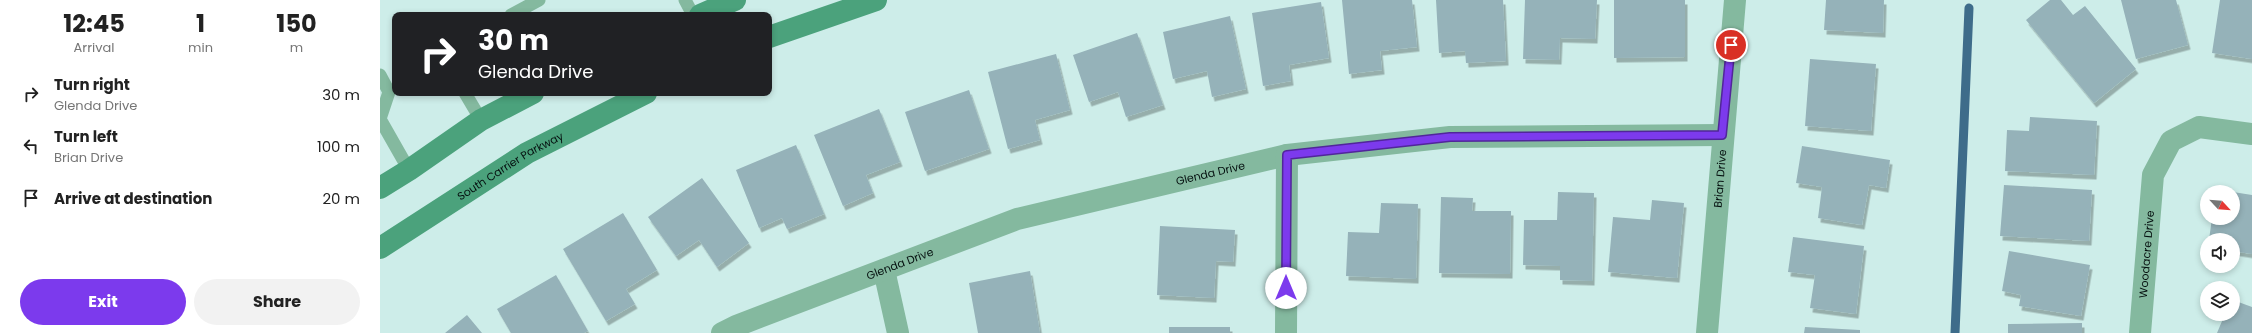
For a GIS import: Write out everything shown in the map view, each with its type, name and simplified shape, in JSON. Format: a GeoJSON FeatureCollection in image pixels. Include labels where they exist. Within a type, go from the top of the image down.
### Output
{"type":"FeatureCollection","features":[{"type":"Feature","properties":{"kind":"main road"},"geometry":{"type":"LineString","coordinates":[[772,36],[876,0]]}},
{"type":"Feature","properties":{"kind":"main road"},"geometry":{"type":"LineString","coordinates":[[380,188],[409,170],[481,120],[527,96]]}},
{"type":"Feature","properties":{"kind":"main road","name":"South Carrier Parkway"},"geometry":{"type":"LineString","coordinates":[[380,248],[527,153],[640,96]]}},
{"type":"Feature","properties":{"kind":"street","name":"Brian Drive"},"geometry":{"type":"LineString","coordinates":[[1707,333],[1722,135],[1735,0]]}},
{"type":"Feature","properties":{"kind":"street","name":"Woodacre Drive"},"geometry":{"type":"LineString","coordinates":[[2140,333],[2153,175],[2171,141],[2199,126],[2252,134]]}},
{"type":"Feature","properties":{"kind":"street","name":"Glenda Drive"},"geometry":{"type":"LineString","coordinates":[[722,333],[736,326],[1017,219],[1287,155],[1450,137],[1722,135]]}},
{"type":"Feature","properties":{"kind":"street"},"geometry":{"type":"LineString","coordinates":[[1286,333],[1287,155]]}},
{"type":"Feature","properties":{"kind":"street"},"geometry":{"type":"LineString","coordinates":[[884,270],[898,333]]}},
{"type":"Feature","properties":{"kind":"lane"},"geometry":{"type":"LineString","coordinates":[[517,12],[539,0]]}},
{"type":"Feature","properties":{"kind":"lane"},"geometry":{"type":"LineString","coordinates":[[685,0],[691,12]]}},
{"type":"Feature","properties":{"kind":"lane"},"geometry":{"type":"LineString","coordinates":[[380,75],[389,92],[380,119],[409,170]]}},
{"type":"Feature","properties":{"kind":"lane"},"geometry":{"type":"LineString","coordinates":[[467,96],[481,120]]}},
{"type":"Feature","properties":{"kind":"building"},"geometry":{"type":"Polygon","coordinates":[[[1342,0],[1412,0],[1417,47],[1380,51],[1382,70],[1349,74],[1342,0]]]}},
{"type":"Feature","properties":{"kind":"building"},"geometry":{"type":"Polygon","coordinates":[[[1436,0],[1503,0],[1506,61],[1466,63],[1465,51],[1439,53],[1436,0]]]}},
{"type":"Feature","properties":{"kind":"building"},"geometry":{"type":"Polygon","coordinates":[[[1525,0],[1597,0],[1595,39],[1560,38],[1559,60],[1523,59],[1525,0]]]}},
{"type":"Feature","properties":{"kind":"building"},"geometry":{"type":"Polygon","coordinates":[[[1614,0],[1685,0],[1685,57],[1614,58],[1614,0]]]}},
{"type":"Feature","properties":{"kind":"building"},"geometry":{"type":"Polygon","coordinates":[[[1826,0],[1884,0],[1883,33],[1824,30],[1826,0]]]}},
{"type":"Feature","properties":{"kind":"building"},"geometry":{"type":"Polygon","coordinates":[[[2050,0],[2061,0],[2073,15],[2085,6],[2136,69],[2094,103],[2026,20],[2050,0]]]}},
{"type":"Feature","properties":{"kind":"building"},"geometry":{"type":"Polygon","coordinates":[[[2121,0],[2176,0],[2188,45],[2136,59],[2121,0]]]}},
{"type":"Feature","properties":{"kind":"building"},"geometry":{"type":"Polygon","coordinates":[[[2220,0],[2252,0],[2252,59],[2212,53],[2220,0]]]}},
{"type":"Feature","properties":{"kind":"building"},"geometry":{"type":"Polygon","coordinates":[[[1321,2],[1329,58],[1289,65],[1291,81],[1263,86],[1252,13],[1321,2]]]}},
{"type":"Feature","properties":{"kind":"building"},"geometry":{"type":"Polygon","coordinates":[[[1230,16],[1246,89],[1212,97],[1207,71],[1173,79],[1163,32],[1230,16]]]}},
{"type":"Feature","properties":{"kind":"building"},"geometry":{"type":"Polygon","coordinates":[[[1137,33],[1163,105],[1126,117],[1118,92],[1089,102],[1073,55],[1137,33]]]}},
{"type":"Feature","properties":{"kind":"building"},"geometry":{"type":"Polygon","coordinates":[[[1056,54],[1070,110],[1035,120],[1040,140],[1008,149],[988,72],[1056,54]]]}},
{"type":"Feature","properties":{"kind":"building"},"geometry":{"type":"Polygon","coordinates":[[[1810,59],[1876,64],[1871,131],[1805,126],[1810,59]]]}},
{"type":"Feature","properties":{"kind":"building"},"geometry":{"type":"Polygon","coordinates":[[[969,90],[989,149],[925,171],[905,112],[969,90]]]}},
{"type":"Feature","properties":{"kind":"building"},"geometry":{"type":"Polygon","coordinates":[[[879,109],[900,162],[866,175],[873,193],[843,206],[814,135],[879,109]]]}},
{"type":"Feature","properties":{"kind":"building"},"geometry":{"type":"Polygon","coordinates":[[[2030,117],[2097,121],[2094,175],[2005,171],[2007,130],[2029,131],[2030,117]]]}},
{"type":"Feature","properties":{"kind":"building"},"geometry":{"type":"Polygon","coordinates":[[[796,145],[824,214],[787,229],[782,218],[759,228],[736,170],[796,145]]]}},
{"type":"Feature","properties":{"kind":"building"},"geometry":{"type":"Polygon","coordinates":[[[1802,146],[1890,160],[1886,188],[1869,185],[1862,225],[1818,218],[1822,187],[1796,183],[1802,146]]]}},
{"type":"Feature","properties":{"kind":"building"},"geometry":{"type":"Polygon","coordinates":[[[702,178],[749,243],[717,267],[699,240],[676,256],[648,217],[702,178]]]}},
{"type":"Feature","properties":{"kind":"building"},"geometry":{"type":"Polygon","coordinates":[[[2004,185],[2092,190],[2089,241],[2000,236],[2004,185]]]}},
{"type":"Feature","properties":{"kind":"building"},"geometry":{"type":"Polygon","coordinates":[[[1558,192],[1594,193],[1592,281],[1560,280],[1560,266],[1523,265],[1524,220],[1557,220],[1558,192]]]}},
{"type":"Feature","properties":{"kind":"building"},"geometry":{"type":"Polygon","coordinates":[[[2240,193],[2252,195],[2252,254],[2240,252],[2240,233],[2210,233],[2211,225],[2240,225],[2240,193]]]}},
{"type":"Feature","properties":{"kind":"building"},"geometry":{"type":"Polygon","coordinates":[[[1441,197],[1473,198],[1472,211],[1511,211],[1510,274],[1439,273],[1441,197]]]}},
{"type":"Feature","properties":{"kind":"building"},"geometry":{"type":"Polygon","coordinates":[[[1652,200],[1684,203],[1677,278],[1608,272],[1613,217],[1650,220],[1652,200]]]}},
{"type":"Feature","properties":{"kind":"building"},"geometry":{"type":"Polygon","coordinates":[[[1381,203],[1418,204],[1416,279],[1346,276],[1348,232],[1379,233],[1381,203]]]}},
{"type":"Feature","properties":{"kind":"building"},"geometry":{"type":"Polygon","coordinates":[[[623,213],[657,270],[626,289],[635,304],[606,321],[563,249],[623,213]]]}},
{"type":"Feature","properties":{"kind":"building"},"geometry":{"type":"Polygon","coordinates":[[[1160,226],[1235,230],[1233,262],[1216,261],[1214,298],[1157,295],[1160,226]]]}},
{"type":"Feature","properties":{"kind":"building"},"geometry":{"type":"Polygon","coordinates":[[[1793,237],[1864,246],[1856,314],[1810,308],[1815,275],[1788,272],[1793,237]]]}},
{"type":"Feature","properties":{"kind":"building"},"geometry":{"type":"Polygon","coordinates":[[[2009,251],[2090,265],[2081,316],[2019,306],[2021,295],[2002,291],[2009,251]]]}},
{"type":"Feature","properties":{"kind":"building"},"geometry":{"type":"Polygon","coordinates":[[[1030,271],[1040,333],[978,333],[969,283],[1030,271]]]}},
{"type":"Feature","properties":{"kind":"building"},"geometry":{"type":"Polygon","coordinates":[[[556,275],[588,331],[584,333],[511,333],[497,309],[556,275]]]}},
{"type":"Feature","properties":{"kind":"building"},"geometry":{"type":"Polygon","coordinates":[[[2240,303],[2252,307],[2252,333],[2217,333],[2222,321],[2240,321],[2240,303]]]}},
{"type":"Feature","properties":{"kind":"building"},"geometry":{"type":"Polygon","coordinates":[[[467,315],[482,333],[445,333],[467,315]]]}},
{"type":"Feature","properties":{"kind":"building"},"geometry":{"type":"Polygon","coordinates":[[[2082,323],[2082,333],[2008,333],[2008,324],[2082,323]]]}},
{"type":"Feature","properties":{"kind":"building"},"geometry":{"type":"Polygon","coordinates":[[[1169,327],[1230,327],[1230,333],[1169,333],[1169,327]]]}},
{"type":"Feature","properties":{"kind":"building"},"geometry":{"type":"Polygon","coordinates":[[[1805,327],[1860,330],[1860,333],[1804,333],[1805,327]]]}},
{"type":"Feature","properties":{"kind":"waterway"},"geometry":{"type":"LineString","coordinates":[[1955,333],[1969,8]]}},
{"type":"Feature","properties":{"kind":"route"},"geometry":{"type":"LineString","coordinates":[[1286,288],[1287,155],[1450,137],[1722,135],[1731,45]]}}]}
